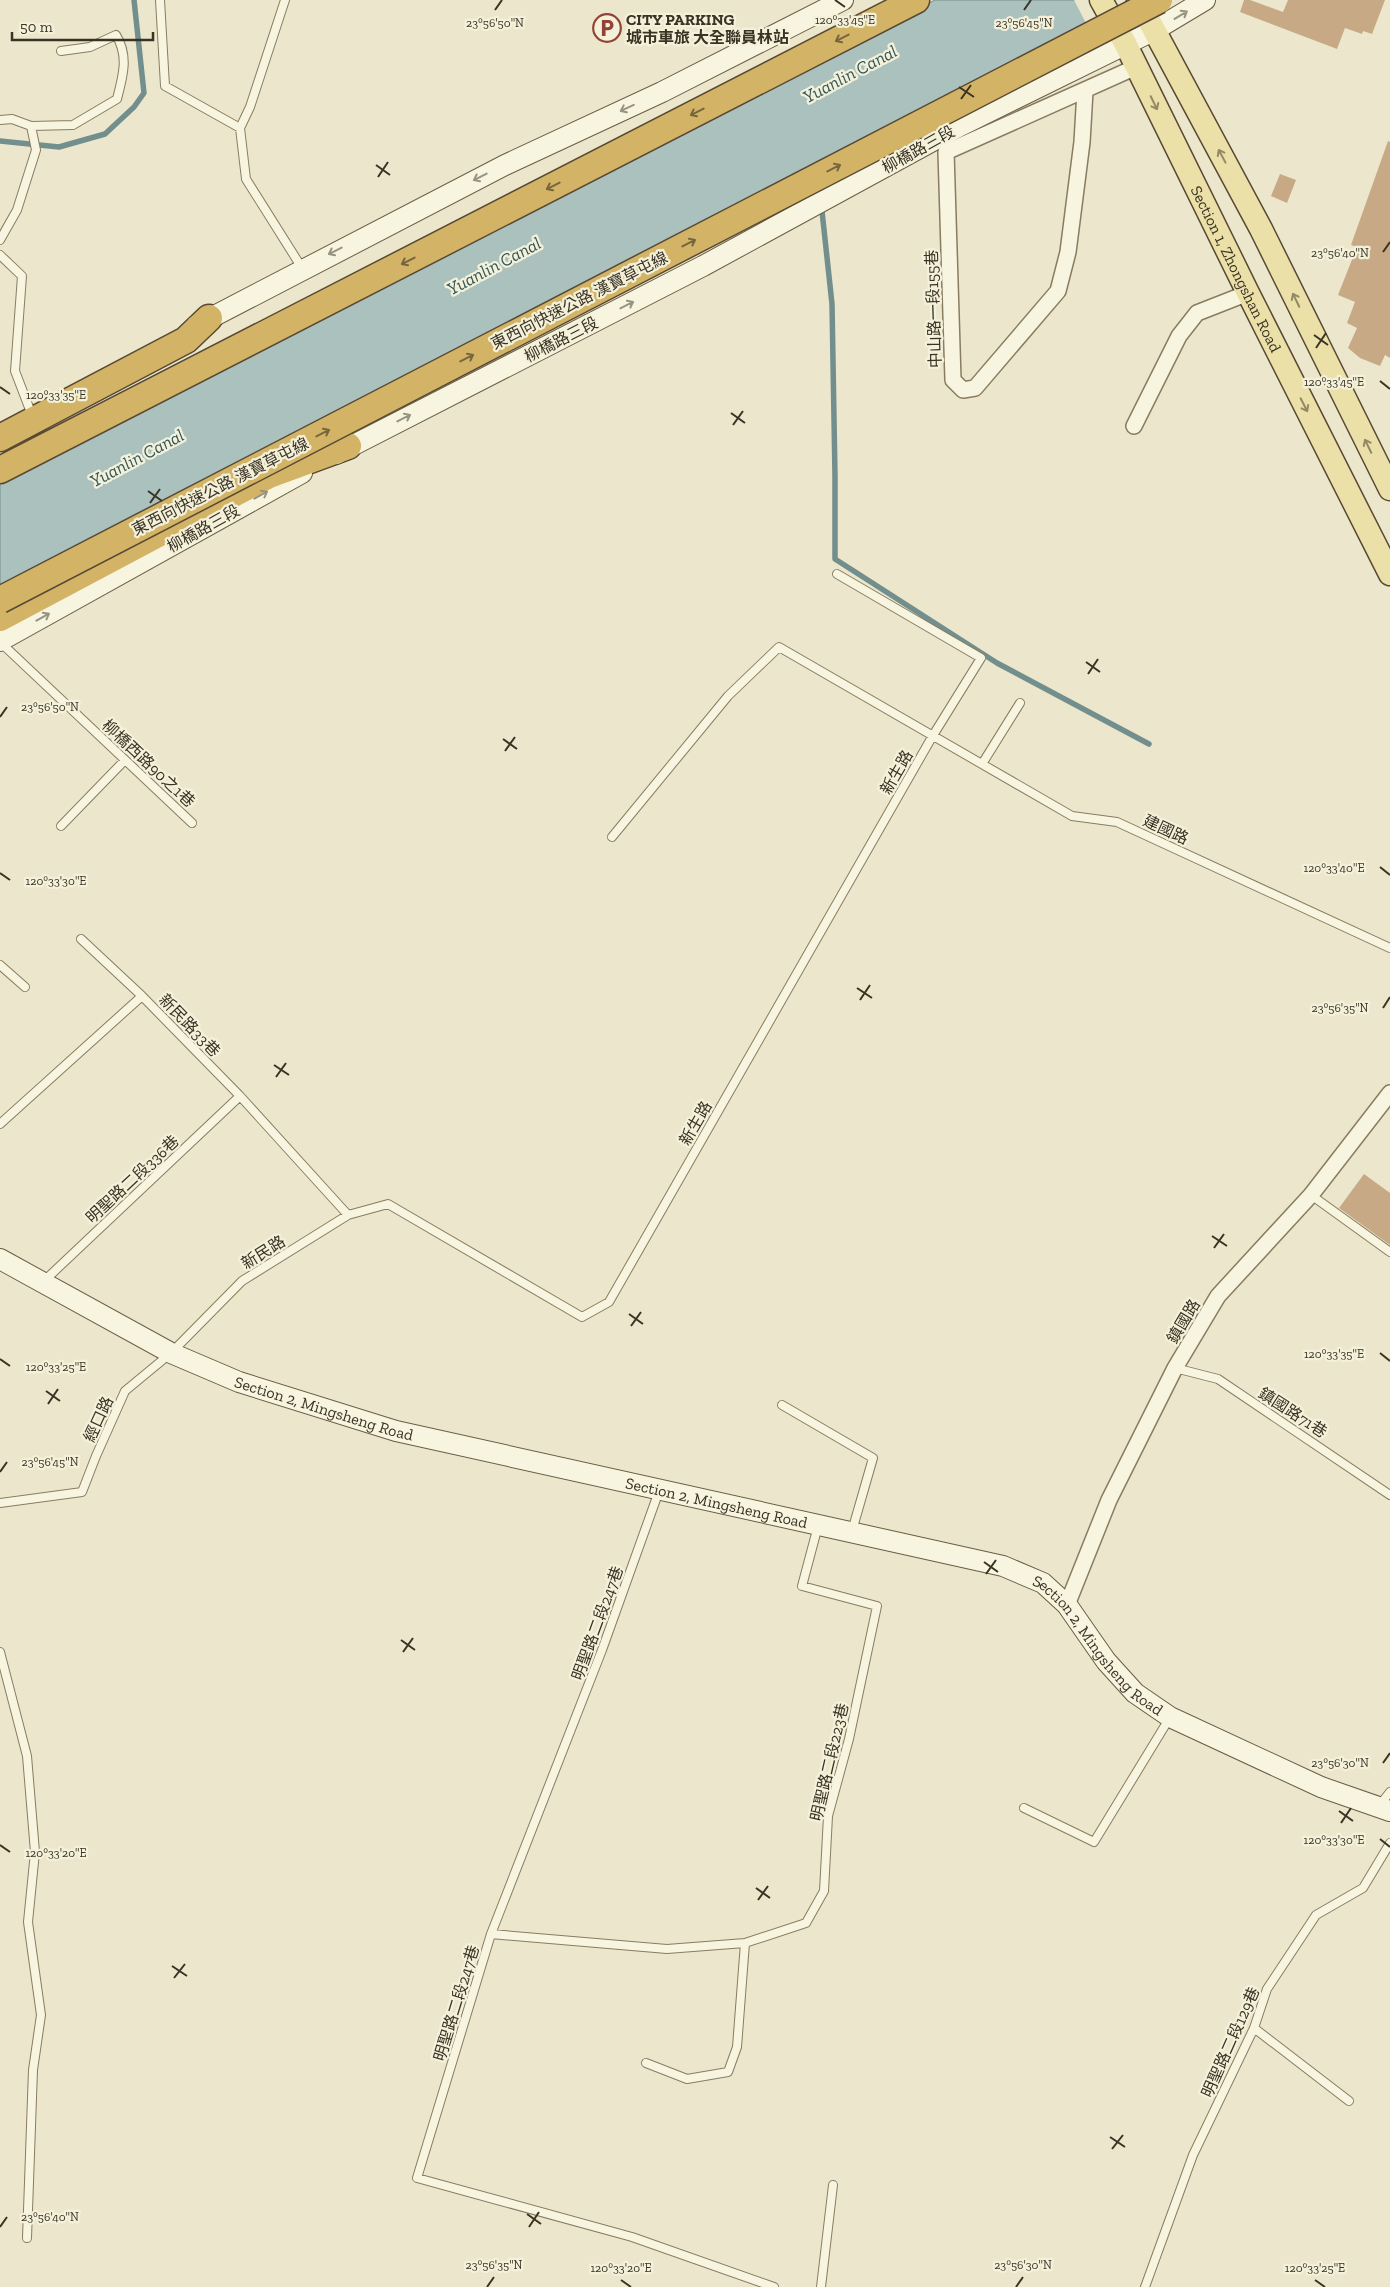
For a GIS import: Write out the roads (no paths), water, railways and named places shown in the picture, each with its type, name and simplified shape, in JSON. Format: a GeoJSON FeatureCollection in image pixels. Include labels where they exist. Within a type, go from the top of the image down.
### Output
{"type":"FeatureCollection","features":[{"type":"Feature","properties":{"kind":"highway"},"geometry":{"type":"LineString","coordinates":[[0,470],[916,0]]}},
{"type":"Feature","properties":{"kind":"highway","name":"東西向快速公路 漢寶草屯線"},"geometry":{"type":"LineString","coordinates":[[0,600],[1146,2]]}},
{"type":"Feature","properties":{"kind":"highway"},"geometry":{"type":"LineString","coordinates":[[0,438],[186,340],[209,318]]}},
{"type":"Feature","properties":{"kind":"highway"},"geometry":{"type":"LineString","coordinates":[[0,618],[269,475],[348,446]]}},
{"type":"Feature","properties":{"kind":"main road"},"geometry":{"type":"LineString","coordinates":[[0,425],[505,165],[662,92],[843,0]]}},
{"type":"Feature","properties":{"kind":"main road","name":"Section 1, Zhongshan Road"},"geometry":{"type":"LineString","coordinates":[[1101,0],[1125,44],[1248,294],[1390,574]]}},
{"type":"Feature","properties":{"kind":"main road","name":"柳橋路三段"},"geometry":{"type":"LineString","coordinates":[[0,642],[348,446],[703,266],[960,126],[1155,30],[1205,0]]}},
{"type":"Feature","properties":{"kind":"main road"},"geometry":{"type":"LineString","coordinates":[[1146,2],[1155,30],[1261,230],[1390,490]]}},
{"type":"Feature","properties":{"kind":"main road","name":"Section 2, Mingsheng Road"},"geometry":{"type":"LineString","coordinates":[[0,1259],[171,1353],[238,1382],[396,1430],[1003,1566],[1043,1583],[1067,1605],[1106,1662],[1135,1694],[1170,1717],[1321,1787],[1386,1804]]}},
{"type":"Feature","properties":{"kind":"street","name":"中山路一段155巷"},"geometry":{"type":"LineString","coordinates":[[1084,91],[1082,142],[1070,243],[1058,292],[975,388],[963,390],[953,380],[946,152],[1136,67]]}},
{"type":"Feature","properties":{"kind":"street"},"geometry":{"type":"LineString","coordinates":[[1134,426],[1179,336],[1197,313],[1248,294]]}},
{"type":"Feature","properties":{"kind":"street","name":"鎮國路"},"geometry":{"type":"LineString","coordinates":[[1067,1605],[1109,1500],[1175,1368],[1218,1296],[1311,1195],[1390,1093]]}},
{"type":"Feature","properties":{"kind":"lane"},"geometry":{"type":"LineString","coordinates":[[160,0],[165,86],[240,128]]}},
{"type":"Feature","properties":{"kind":"lane"},"geometry":{"type":"LineString","coordinates":[[286,0],[250,107],[240,128],[246,179],[302,268]]}},
{"type":"Feature","properties":{"kind":"lane"},"geometry":{"type":"LineString","coordinates":[[0,120],[12,120],[31,126],[73,125],[117,98],[124,71],[124,52],[116,35],[90,47],[61,51]]}},
{"type":"Feature","properties":{"kind":"lane"},"geometry":{"type":"LineString","coordinates":[[0,240],[17,210],[36,150],[31,126]]}},
{"type":"Feature","properties":{"kind":"lane"},"geometry":{"type":"LineString","coordinates":[[0,255],[22,276],[15,371],[30,410]]}},
{"type":"Feature","properties":{"kind":"lane"},"geometry":{"type":"LineString","coordinates":[[837,574],[981,658],[932,737]]}},
{"type":"Feature","properties":{"kind":"lane","name":"柳橋西路90之1巷"},"geometry":{"type":"LineString","coordinates":[[0,642],[192,823]]}},
{"type":"Feature","properties":{"kind":"lane","name":"建國路"},"geometry":{"type":"LineString","coordinates":[[612,836],[728,696],[779,647],[932,737],[1072,816],[1117,822],[1390,948]]}},
{"type":"Feature","properties":{"kind":"lane"},"geometry":{"type":"LineString","coordinates":[[982,764],[1020,702]]}},
{"type":"Feature","properties":{"kind":"lane","name":"新生路"},"geometry":{"type":"LineString","coordinates":[[388,1204],[582,1317],[609,1302],[932,737]]}},
{"type":"Feature","properties":{"kind":"lane"},"geometry":{"type":"LineString","coordinates":[[61,826],[125,760]]}},
{"type":"Feature","properties":{"kind":"lane"},"geometry":{"type":"LineString","coordinates":[[81,939],[142,996]]}},
{"type":"Feature","properties":{"kind":"lane"},"geometry":{"type":"LineString","coordinates":[[0,965],[25,987]]}},
{"type":"Feature","properties":{"kind":"lane","name":"新民路33巷"},"geometry":{"type":"LineString","coordinates":[[0,1124],[142,996],[240,1096],[348,1215]]}},
{"type":"Feature","properties":{"kind":"lane","name":"明聖路二段336巷"},"geometry":{"type":"LineString","coordinates":[[43,1282],[240,1096]]}},
{"type":"Feature","properties":{"kind":"lane"},"geometry":{"type":"LineString","coordinates":[[1311,1195],[1390,1252]]}},
{"type":"Feature","properties":{"kind":"lane","name":"新民路"},"geometry":{"type":"LineString","coordinates":[[171,1353],[242,1281],[348,1215],[388,1204]]}},
{"type":"Feature","properties":{"kind":"lane","name":"經口路"},"geometry":{"type":"LineString","coordinates":[[0,1503],[82,1492],[125,1392],[171,1353]]}},
{"type":"Feature","properties":{"kind":"lane","name":"鎮國路71巷"},"geometry":{"type":"LineString","coordinates":[[1175,1368],[1218,1379],[1390,1495]]}},
{"type":"Feature","properties":{"kind":"lane"},"geometry":{"type":"LineString","coordinates":[[782,1405],[873,1458],[852,1532]]}},
{"type":"Feature","properties":{"kind":"lane","name":"明聖路二段247巷"},"geometry":{"type":"LineString","coordinates":[[660,1489],[602,1650],[491,1934],[417,2178],[632,2237],[774,2287]]}},
{"type":"Feature","properties":{"kind":"lane","name":"明聖路二段223巷"},"geometry":{"type":"LineString","coordinates":[[491,1934],[667,1949],[745,1943],[806,1923],[824,1891],[828,1816],[849,1738],[877,1606],[802,1586],[818,1524]]}},
{"type":"Feature","properties":{"kind":"lane"},"geometry":{"type":"LineString","coordinates":[[0,1652],[28,1756],[35,1852],[28,1922],[41,2014],[33,2070],[27,2238]]}},
{"type":"Feature","properties":{"kind":"lane"},"geometry":{"type":"LineString","coordinates":[[1024,1808],[1094,1842],[1170,1717]]}},
{"type":"Feature","properties":{"kind":"lane","name":"明聖路二段129巷"},"geometry":{"type":"LineString","coordinates":[[1144,2287],[1193,2155],[1254,2028],[1267,1989],[1316,1915],[1363,1888],[1390,1843]]}},
{"type":"Feature","properties":{"kind":"lane"},"geometry":{"type":"LineString","coordinates":[[646,2063],[687,2079],[728,2072],[737,2047],[745,1943]]}},
{"type":"Feature","properties":{"kind":"lane"},"geometry":{"type":"LineString","coordinates":[[1254,2028],[1348,2101]]}},
{"type":"Feature","properties":{"kind":"lane"},"geometry":{"type":"LineString","coordinates":[[821,2287],[833,2185]]}},
{"type":"Feature","properties":{"kind":"water","name":"Yuanlin Canal"},"geometry":{"type":"Polygon","coordinates":[[[935,0],[1140,0],[0,590],[0,483],[935,0]]]}},
{"type":"Feature","properties":{"kind":"waterway"},"geometry":{"type":"LineString","coordinates":[[0,141],[59,147],[105,134],[134,107],[144,93],[134,0]]}},
{"type":"Feature","properties":{"kind":"waterway"},"geometry":{"type":"LineString","coordinates":[[822,211],[832,304],[835,559],[997,663],[1149,744]]}},
{"type":"Feature","properties":{"kind":"place","name":"CITY PARKING 城市車旅 大全聯員林站"},"geometry":{"type":"Point","coordinates":[607,28]}}]}
